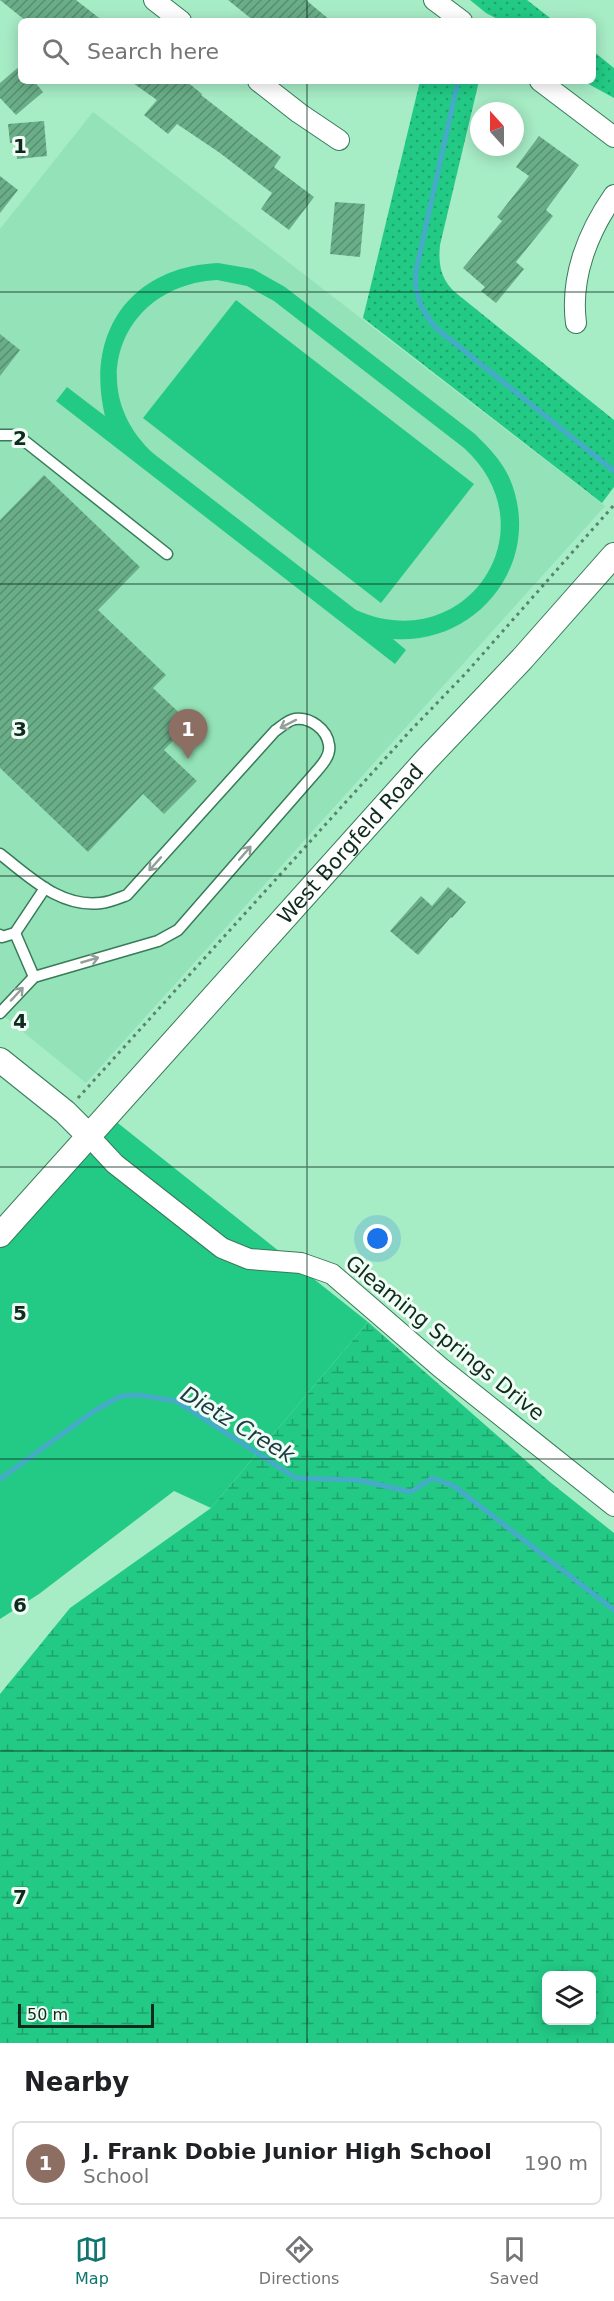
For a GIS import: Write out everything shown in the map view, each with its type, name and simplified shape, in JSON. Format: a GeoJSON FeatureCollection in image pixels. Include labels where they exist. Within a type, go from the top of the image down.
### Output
{"type":"FeatureCollection","features":[{"type":"Feature","properties":{"kind":"street"},"geometry":{"type":"LineString","coordinates":[[154,0],[177,18]]}},
{"type":"Feature","properties":{"kind":"street"},"geometry":{"type":"LineString","coordinates":[[262,84],[339,140]]}},
{"type":"Feature","properties":{"kind":"street"},"geometry":{"type":"LineString","coordinates":[[544,84],[614,137]]}},
{"type":"Feature","properties":{"kind":"street"},"geometry":{"type":"LineString","coordinates":[[576,322],[573,301],[578,268],[603,211],[614,195]]}},
{"type":"Feature","properties":{"kind":"street","name":"West Borgfeld Road"},"geometry":{"type":"LineString","coordinates":[[0,1235],[418,769],[522,659],[614,555]]}},
{"type":"Feature","properties":{"kind":"street"},"geometry":{"type":"LineString","coordinates":[[0,1060],[65,1112],[88,1135]]}},
{"type":"Feature","properties":{"kind":"street","name":"Gleaming Springs Drive"},"geometry":{"type":"LineString","coordinates":[[88,1135],[115,1164],[222,1248],[249,1259],[301,1263],[332,1274],[441,1368],[614,1506]]}},
{"type":"Feature","properties":{"kind":"lane"},"geometry":{"type":"LineString","coordinates":[[0,435],[17,435],[167,555]]}},
{"type":"Feature","properties":{"kind":"lane"},"geometry":{"type":"LineString","coordinates":[[0,854],[51,893],[80,904],[104,903],[127,895],[275,731],[292,719],[307,718],[321,729],[329,745],[326,760],[178,930],[158,941],[34,976],[0,1013]]}},
{"type":"Feature","properties":{"kind":"lane"},"geometry":{"type":"LineString","coordinates":[[0,936],[15,933],[45,888]]}},
{"type":"Feature","properties":{"kind":"lane"},"geometry":{"type":"LineString","coordinates":[[15,933],[34,976]]}},
{"type":"Feature","properties":{"kind":"path"},"geometry":{"type":"LineString","coordinates":[[65,1112],[411,730],[466,673],[614,505]]}},
{"type":"Feature","properties":{"kind":"shaded area"},"geometry":{"type":"Polygon","coordinates":[[[93,112],[605,506],[86,1083],[0,1013],[0,229],[93,112]]]}},
{"type":"Feature","properties":{"kind":"green space"},"geometry":{"type":"Polygon","coordinates":[[[470,0],[527,0],[550,18],[495,18],[470,0]]]}},
{"type":"Feature","properties":{"kind":"green space"},"geometry":{"type":"Polygon","coordinates":[[[596,53],[614,68],[614,98],[588,84],[596,84],[596,53]]]}},
{"type":"Feature","properties":{"kind":"green space"},"geometry":{"type":"Polygon","coordinates":[[[419,84],[478,84],[474,102],[470,102],[470,119],[440,245],[440,266],[444,277],[456,293],[614,420],[614,487],[602,503],[363,318],[419,84]]]}},
{"type":"Feature","properties":{"kind":"green space"},"geometry":{"type":"Polygon","coordinates":[[[218,263],[253,269],[285,287],[475,434],[494,454],[509,477],[518,508],[518,538],[511,566],[497,591],[477,612],[453,628],[424,637],[393,639],[406,650],[395,664],[56,401],[67,387],[105,416],[101,386],[102,358],[109,332],[121,310],[138,291],[160,277],[187,267],[218,263]],[[217,280],[184,286],[157,300],[136,320],[122,344],[117,372],[120,400],[132,428],[154,454],[356,610],[396,620],[432,617],[462,602],[485,578],[498,548],[500,514],[489,480],[464,448],[274,301],[247,286],[217,280]]]}},
{"type":"Feature","properties":{"kind":"green space"},"geometry":{"type":"Polygon","coordinates":[[[236,300],[474,484],[381,603],[143,418],[236,300]]]}},
{"type":"Feature","properties":{"kind":"green space"},"geometry":{"type":"Polygon","coordinates":[[[109,1116],[368,1322],[211,1508],[174,1491],[39,1594],[0,1619],[0,1235],[109,1116]]]}},
{"type":"Feature","properties":{"kind":"green space"},"geometry":{"type":"Polygon","coordinates":[[[368,1322],[550,1482],[614,1533],[614,2043],[0,2043],[0,1694],[70,1608],[211,1508],[368,1322]]]}},
{"type":"Feature","properties":{"kind":"building"},"geometry":{"type":"Polygon","coordinates":[[[0,0],[76,0],[99,18],[22,18],[0,0]]]}},
{"type":"Feature","properties":{"kind":"building"},"geometry":{"type":"Polygon","coordinates":[[[228,0],[306,0],[327,18],[250,18],[228,0]]]}},
{"type":"Feature","properties":{"kind":"building"},"geometry":{"type":"Polygon","coordinates":[[[18,68],[18,84],[36,84],[43,92],[16,115],[0,98],[0,83],[18,68]]]}},
{"type":"Feature","properties":{"kind":"building"},"geometry":{"type":"Polygon","coordinates":[[[134,84],[190,84],[281,157],[274,167],[314,197],[289,230],[261,209],[272,193],[220,153],[177,124],[168,134],[144,115],[157,100],[134,84]]]}},
{"type":"Feature","properties":{"kind":"building"},"geometry":{"type":"Polygon","coordinates":[[[44,121],[47,156],[17,159],[16,142],[10,143],[8,124],[44,121]]]}},
{"type":"Feature","properties":{"kind":"building"},"geometry":{"type":"Polygon","coordinates":[[[539,136],[579,165],[546,210],[553,216],[516,262],[524,269],[496,303],[481,291],[485,287],[463,268],[502,221],[497,217],[529,176],[516,167],[539,136]]]}},
{"type":"Feature","properties":{"kind":"building"},"geometry":{"type":"Polygon","coordinates":[[[0,176],[18,190],[0,213],[0,176]]]}},
{"type":"Feature","properties":{"kind":"building"},"geometry":{"type":"Polygon","coordinates":[[[335,202],[365,204],[360,257],[330,254],[335,202]]]}},
{"type":"Feature","properties":{"kind":"building"},"geometry":{"type":"Polygon","coordinates":[[[0,334],[20,350],[0,376],[0,334]]]}},
{"type":"Feature","properties":{"kind":"building"},"geometry":{"type":"Polygon","coordinates":[[[44,475],[140,567],[98,610],[166,675],[153,688],[190,723],[164,750],[197,781],[164,814],[143,794],[88,852],[0,768],[0,520],[44,475]]]}},
{"type":"Feature","properties":{"kind":"building"},"geometry":{"type":"Polygon","coordinates":[[[448,887],[466,902],[418,955],[390,931],[421,896],[432,906],[448,887]]]}},
{"type":"Feature","properties":{"kind":"waterway"},"geometry":{"type":"LineString","coordinates":[[457,84],[416,271],[416,288],[420,302],[436,328],[614,471]]}},
{"type":"Feature","properties":{"kind":"waterway","name":"Dietz Creek"},"geometry":{"type":"LineString","coordinates":[[0,1479],[94,1411],[121,1396],[138,1395],[176,1401],[296,1478],[358,1480],[411,1492],[432,1478],[454,1486],[614,1610]]}},
{"type":"Feature","properties":{"kind":"place","name":"J. Frank Dobie Junior High School"},"geometry":{"type":"Point","coordinates":[188,759]}}]}
